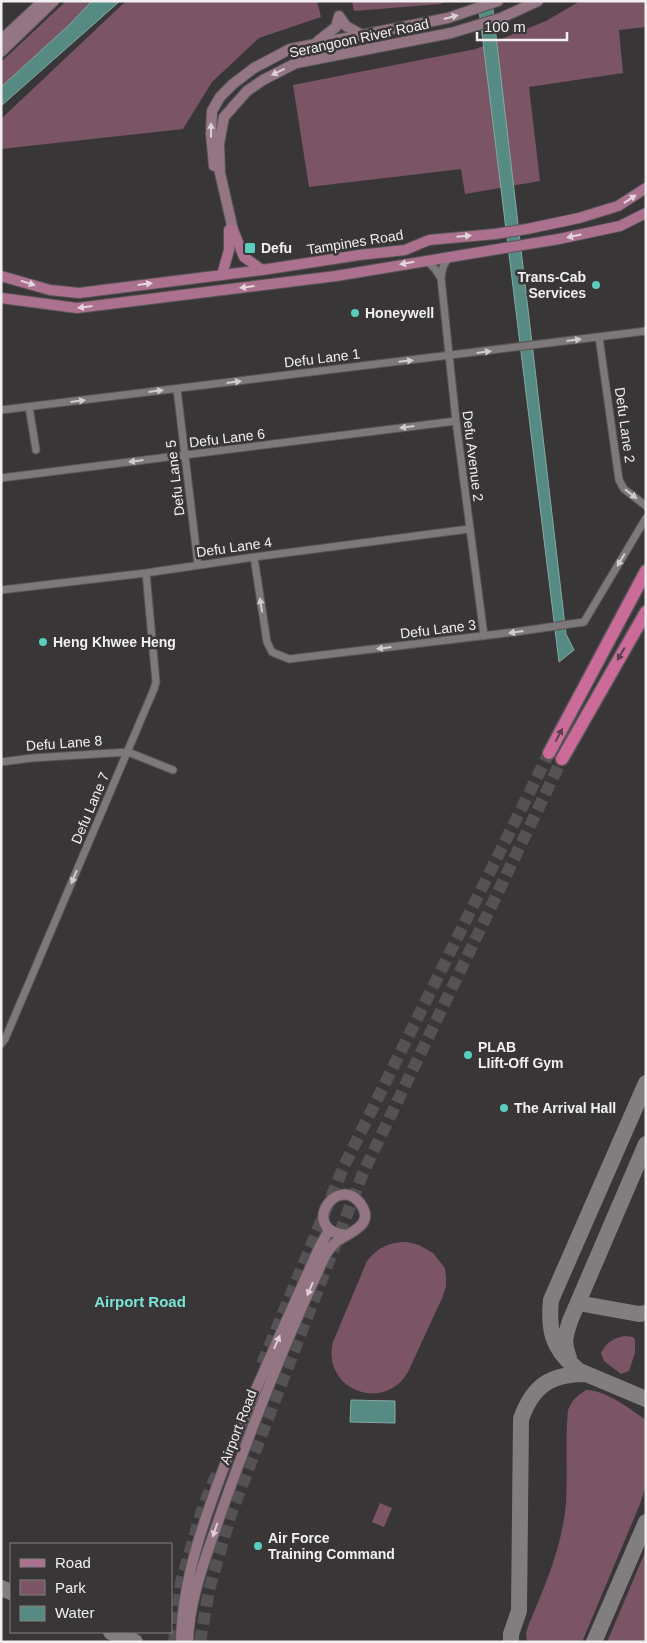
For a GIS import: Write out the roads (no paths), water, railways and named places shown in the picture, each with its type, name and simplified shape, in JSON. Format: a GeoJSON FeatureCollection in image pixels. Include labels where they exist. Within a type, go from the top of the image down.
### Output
{"type":"FeatureCollection","features":[{"type":"Feature","properties":{"kind":"highway"},"geometry":{"type":"LineString","coordinates":[[549,754],[646,571]]}},
{"type":"Feature","properties":{"kind":"highway"},"geometry":{"type":"LineString","coordinates":[[562,758],[646,612]]}},
{"type":"Feature","properties":{"kind":"main road"},"geometry":{"type":"LineString","coordinates":[[1,40],[43,1]]}},
{"type":"Feature","properties":{"kind":"main road"},"geometry":{"type":"LineString","coordinates":[[1,52],[54,1]]}},
{"type":"Feature","properties":{"kind":"main road","name":"Serangoon River Road"},"geometry":{"type":"LineString","coordinates":[[231,230],[216,178],[210,124],[212,111],[220,98],[233,84],[254,68],[290,49],[448,18],[498,1]]}},
{"type":"Feature","properties":{"kind":"main road","name":"Serangoon River Road"},"geometry":{"type":"LineString","coordinates":[[231,230],[220,173],[219,144],[224,117],[247,91],[263,80],[296,64],[479,26],[538,1]]}},
{"type":"Feature","properties":{"kind":"main road"},"geometry":{"type":"LineString","coordinates":[[315,44],[336,27],[339,16],[346,26],[362,36]]}},
{"type":"Feature","properties":{"kind":"main road","name":"Tampines Road"},"geometry":{"type":"LineString","coordinates":[[1,276],[50,290],[79,292],[262,270],[405,250],[429,240],[495,234],[579,218],[618,206],[646,188]]}},
{"type":"Feature","properties":{"kind":"main road"},"geometry":{"type":"LineString","coordinates":[[1,298],[77,308],[336,276],[528,244],[620,226],[646,213]]}},
{"type":"Feature","properties":{"kind":"main road"},"geometry":{"type":"LineString","coordinates":[[231,230],[244,257],[262,270]]}},
{"type":"Feature","properties":{"kind":"main road"},"geometry":{"type":"LineString","coordinates":[[222,275],[231,230]]}},
{"type":"Feature","properties":{"kind":"main road","name":"Airport Road"},"geometry":{"type":"LineString","coordinates":[[181,1642],[185,1600],[190,1575],[213,1496],[256,1387],[329,1230],[324,1220],[324,1208],[335,1197],[349,1196],[358,1201],[362,1207],[364,1219],[357,1230],[335,1242],[326,1254],[254,1421],[200,1580],[189,1624],[188,1642]]}},
{"type":"Feature","properties":{"kind":"main road"},"geometry":{"type":"LineString","coordinates":[[329,1230],[336,1234],[346,1235]]}},
{"type":"Feature","properties":{"kind":"street","name":"Defu Avenue 2"},"geometry":{"type":"LineString","coordinates":[[449,256],[443,267],[441,278],[448,356],[484,636]]}},
{"type":"Feature","properties":{"kind":"street"},"geometry":{"type":"LineString","coordinates":[[426,260],[441,278]]}},
{"type":"Feature","properties":{"kind":"street","name":"Defu Lane 1"},"geometry":{"type":"LineString","coordinates":[[1,410],[646,331]]}},
{"type":"Feature","properties":{"kind":"street","name":"Defu Lane 2"},"geometry":{"type":"LineString","coordinates":[[600,337],[619,480],[624,489],[646,506]]}},
{"type":"Feature","properties":{"kind":"street","name":"Defu Lane 5"},"geometry":{"type":"LineString","coordinates":[[177,389],[198,565]]}},
{"type":"Feature","properties":{"kind":"street"},"geometry":{"type":"LineString","coordinates":[[30,407],[36,450]]}},
{"type":"Feature","properties":{"kind":"street","name":"Defu Lane 6"},"geometry":{"type":"LineString","coordinates":[[1,478],[456,421]]}},
{"type":"Feature","properties":{"kind":"street","name":"Defu Lane 3"},"geometry":{"type":"LineString","coordinates":[[254,557],[267,642],[272,652],[289,659],[584,622],[646,518]]}},
{"type":"Feature","properties":{"kind":"street","name":"Defu Lane 4"},"geometry":{"type":"LineString","coordinates":[[1,590],[146,573],[469,529]]}},
{"type":"Feature","properties":{"kind":"street","name":"Defu Lane 7"},"geometry":{"type":"LineString","coordinates":[[1,1044],[5,1039],[128,752],[156,682],[146,573]]}},
{"type":"Feature","properties":{"kind":"street"},"geometry":{"type":"LineString","coordinates":[[128,752],[173,770]]}},
{"type":"Feature","properties":{"kind":"street","name":"Defu Lane 8"},"geometry":{"type":"LineString","coordinates":[[1,762],[32,758],[128,752]]}},
{"type":"Feature","properties":{"kind":"water"},"geometry":{"type":"Polygon","coordinates":[[[92,1],[120,1],[1,106],[1,87],[68,26],[92,1]]]}},
{"type":"Feature","properties":{"kind":"water"},"geometry":{"type":"Polygon","coordinates":[[[478,1],[491,1],[493,10],[566,634],[574,650],[559,662],[478,1]]]}},
{"type":"Feature","properties":{"kind":"water"},"geometry":{"type":"Polygon","coordinates":[[[351,1400],[395,1401],[395,1423],[350,1422],[351,1400]]]}},
{"type":"Feature","properties":{"kind":"tunnel"},"geometry":{"type":"LineString","coordinates":[[262,1364],[344,1166],[549,753]]}},
{"type":"Feature","properties":{"kind":"tunnel"},"geometry":{"type":"LineString","coordinates":[[200,1642],[209,1590],[231,1514],[363,1173],[562,759]]}},
{"type":"Feature","properties":{"kind":"tunnel"},"geometry":{"type":"LineString","coordinates":[[174,1642],[181,1582],[203,1507],[218,1471]]}},
{"type":"Feature","properties":{"kind":"place","name":"Defu"},"geometry":{"type":"Point","coordinates":[250,248]}},
{"type":"Feature","properties":{"kind":"place","name":"Trans-Cab Services"},"geometry":{"type":"Point","coordinates":[596,285]}},
{"type":"Feature","properties":{"kind":"place","name":"Honeywell"},"geometry":{"type":"Point","coordinates":[355,313]}},
{"type":"Feature","properties":{"kind":"place","name":"Heng Khwee Heng"},"geometry":{"type":"Point","coordinates":[43,642]}},
{"type":"Feature","properties":{"kind":"place","name":"PLAB LIift-Off Gym"},"geometry":{"type":"Point","coordinates":[468,1055]}},
{"type":"Feature","properties":{"kind":"place","name":"The Arrival Hall"},"geometry":{"type":"Point","coordinates":[504,1108]}},
{"type":"Feature","properties":{"kind":"place","name":"Air Force Training Command"},"geometry":{"type":"Point","coordinates":[258,1546]}},
{"type":"Feature","properties":{"kind":"district","name":"Airport Road"},"geometry":{"type":"Point","coordinates":[140,1301]}}]}
